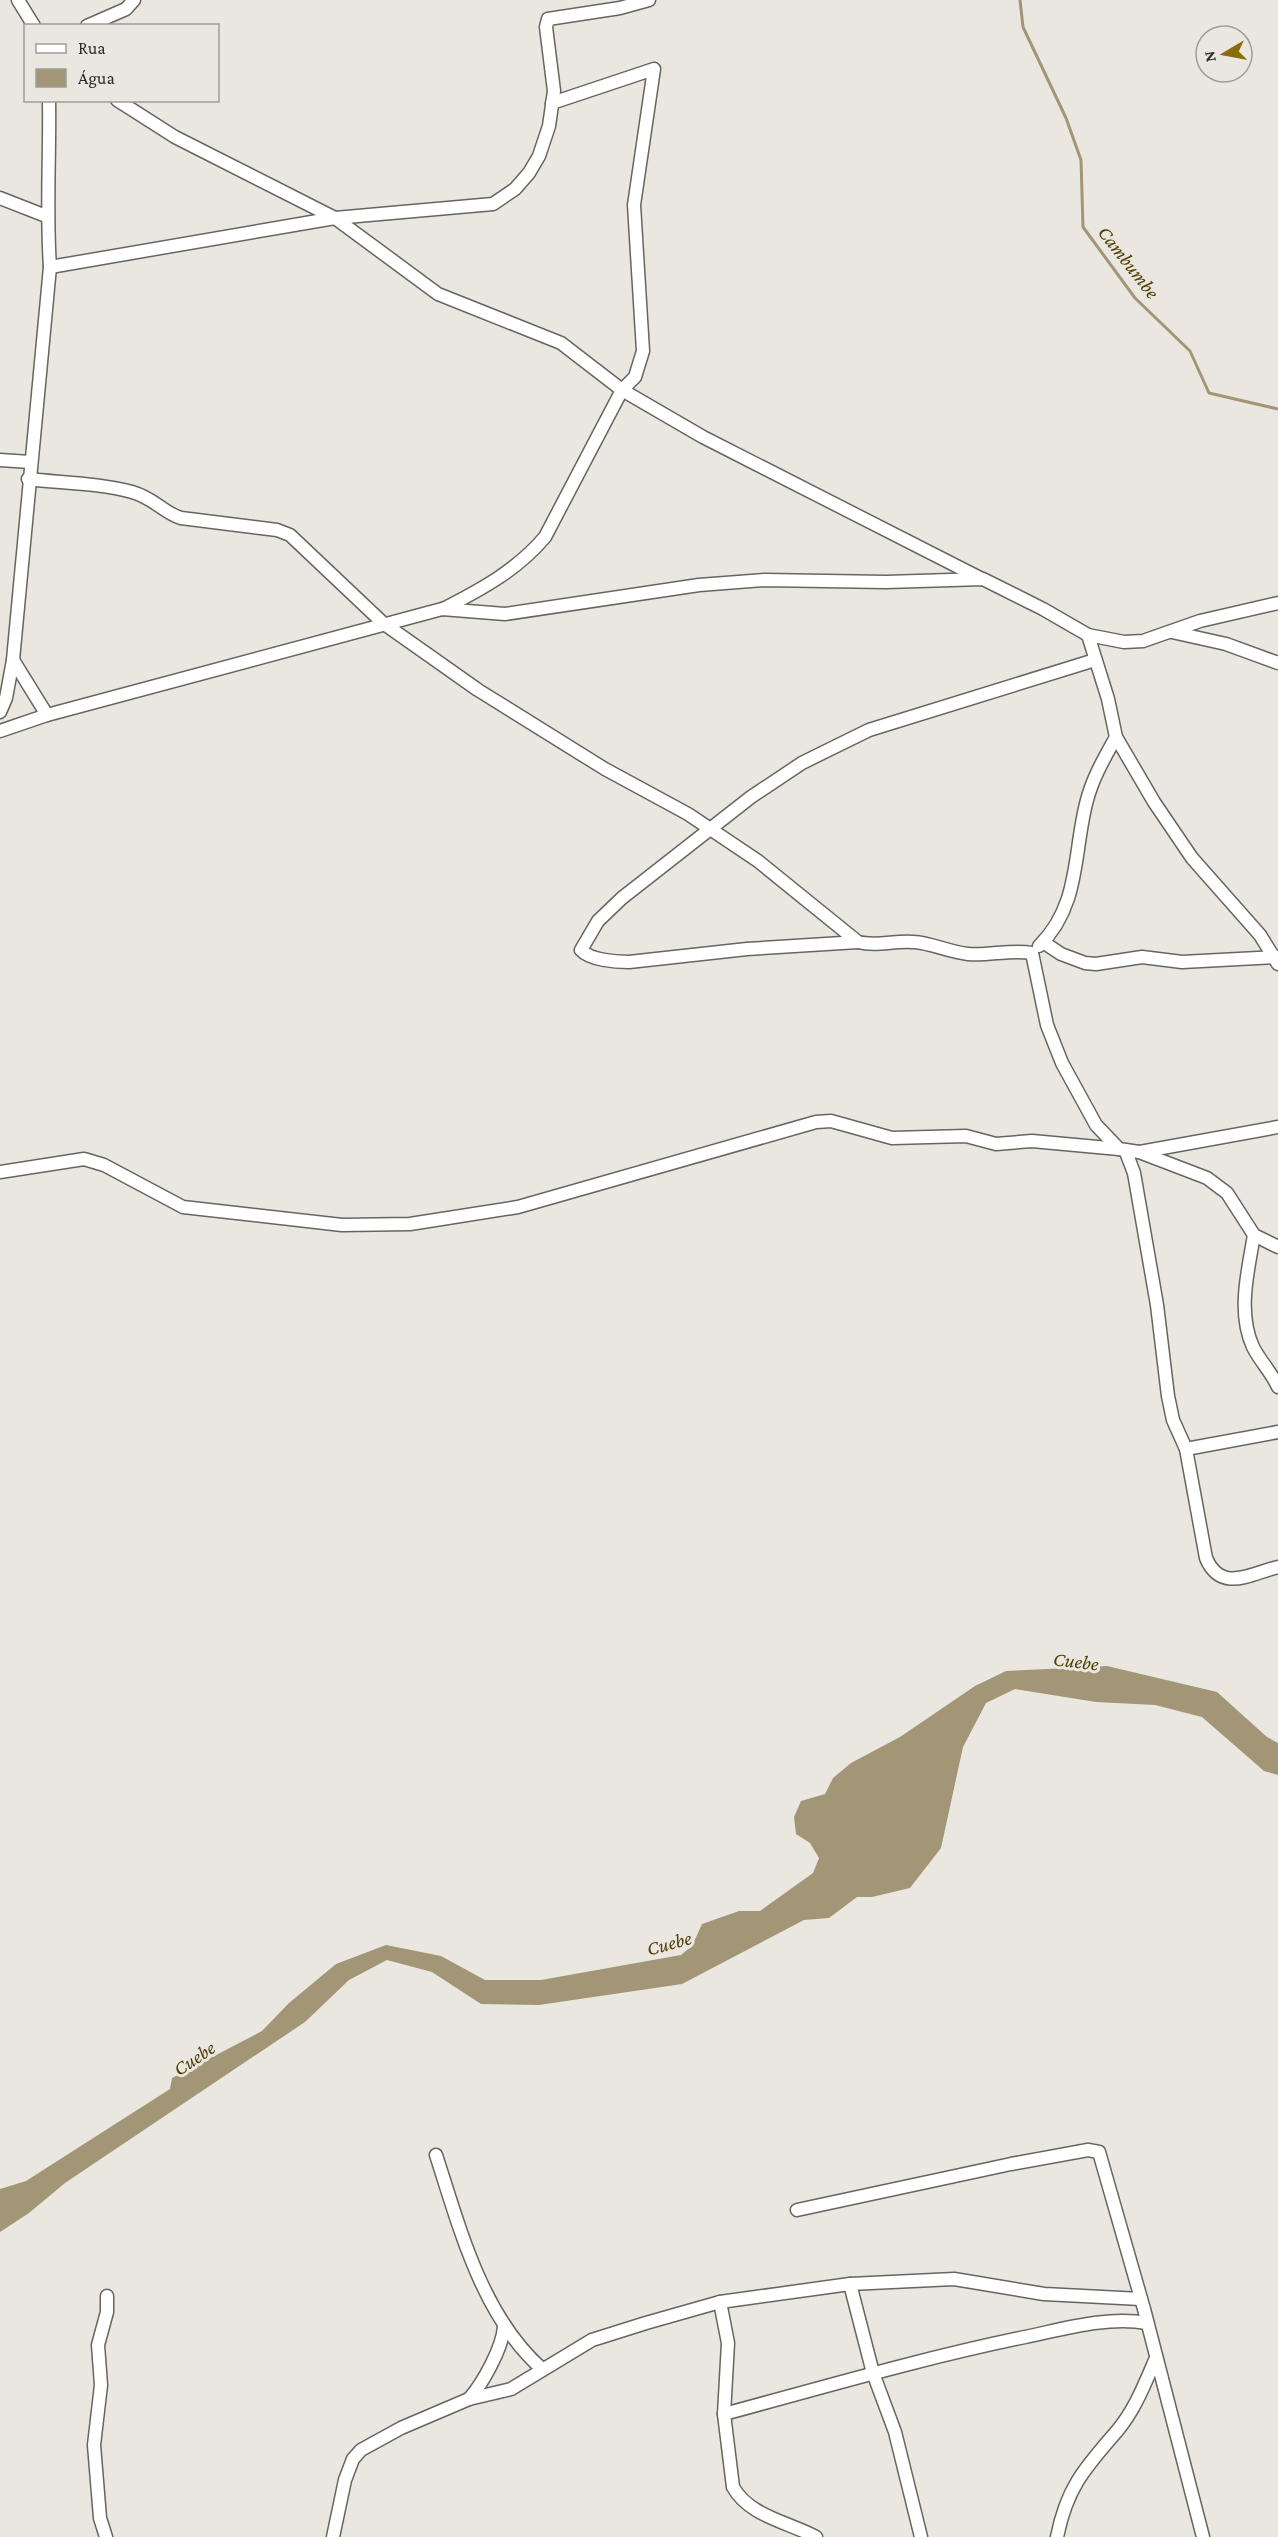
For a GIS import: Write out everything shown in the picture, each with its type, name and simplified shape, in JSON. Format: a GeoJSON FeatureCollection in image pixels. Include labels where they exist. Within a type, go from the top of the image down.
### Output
{"type":"FeatureCollection","features":[{"type":"Feature","properties":{"kind":"street"},"geometry":{"type":"LineString","coordinates":[[18,0],[33,24]]}},
{"type":"Feature","properties":{"kind":"street"},"geometry":{"type":"LineString","coordinates":[[92,24],[126,9],[134,0]]}},
{"type":"Feature","properties":{"kind":"street"},"geometry":{"type":"LineString","coordinates":[[50,267],[335,218],[481,206],[503,198],[529,173],[539,156],[549,126],[553,67],[546,27],[549,19],[620,8],[649,0]]}},
{"type":"Feature","properties":{"kind":"street"},"geometry":{"type":"LineString","coordinates":[[0,731],[47,715],[442,609],[492,584],[529,556],[545,537],[622,390],[635,376],[643,351],[634,205],[654,69],[552,103]]}},
{"type":"Feature","properties":{"kind":"street"},"geometry":{"type":"LineString","coordinates":[[0,712],[6,698],[13,660],[28,479],[50,267],[46,216],[50,161],[49,102]]}},
{"type":"Feature","properties":{"kind":"street"},"geometry":{"type":"LineString","coordinates":[[120,102],[214,158],[335,218],[438,294],[561,343],[622,390],[703,437],[1088,635],[1124,642],[1143,641],[1211,618],[1278,603]]}},
{"type":"Feature","properties":{"kind":"street"},"geometry":{"type":"LineString","coordinates":[[0,198],[46,216]]}},
{"type":"Feature","properties":{"kind":"street"},"geometry":{"type":"LineString","coordinates":[[0,460],[30,462]]}},
{"type":"Feature","properties":{"kind":"street"},"geometry":{"type":"LineString","coordinates":[[28,479],[130,491],[153,499],[173,516],[277,530],[290,535],[354,599],[383,623],[478,690],[605,769],[688,814],[758,861],[858,942]]}},
{"type":"Feature","properties":{"kind":"street"},"geometry":{"type":"LineString","coordinates":[[442,609],[505,614],[699,585],[765,580],[886,582],[983,579]]}},
{"type":"Feature","properties":{"kind":"street"},"geometry":{"type":"LineString","coordinates":[[1172,632],[1274,661],[1278,671]]}},
{"type":"Feature","properties":{"kind":"street"},"geometry":{"type":"LineString","coordinates":[[1088,635],[1108,699],[1116,737],[1154,802],[1192,858],[1260,935],[1276,959]]}},
{"type":"Feature","properties":{"kind":"street"},"geometry":{"type":"LineString","coordinates":[[13,660],[47,715]]}},
{"type":"Feature","properties":{"kind":"street"},"geometry":{"type":"LineString","coordinates":[[1032,953],[1021,951],[995,955],[966,954],[915,942],[869,945],[858,942],[747,949],[613,962],[582,953],[582,948],[598,921],[622,898],[750,797],[802,763],[869,730],[1095,660]]}},
{"type":"Feature","properties":{"kind":"street"},"geometry":{"type":"LineString","coordinates":[[1032,953],[1043,942],[1067,902],[1077,870],[1086,801],[1116,737]]}},
{"type":"Feature","properties":{"kind":"street"},"geometry":{"type":"LineString","coordinates":[[1043,942],[1061,954],[1085,963],[1096,964],[1142,957],[1182,962],[1276,959]]}},
{"type":"Feature","properties":{"kind":"street"},"geometry":{"type":"LineString","coordinates":[[1032,953],[1047,1025],[1062,1063],[1089,1116],[1123,1150],[1134,1173],[1157,1305],[1168,1396],[1173,1420],[1186,1449],[1210,1567],[1225,1577],[1236,1580],[1278,1568]]}},
{"type":"Feature","properties":{"kind":"street"},"geometry":{"type":"LineString","coordinates":[[0,1172],[84,1159],[104,1165],[183,1207],[342,1225],[410,1224],[518,1207],[816,1122],[831,1121],[903,1139],[966,1136],[996,1144],[1032,1142],[1139,1152],[1208,1178],[1227,1193],[1254,1235],[1278,1247]]}},
{"type":"Feature","properties":{"kind":"street"},"geometry":{"type":"LineString","coordinates":[[1139,1152],[1278,1127]]}},
{"type":"Feature","properties":{"kind":"street"},"geometry":{"type":"LineString","coordinates":[[1254,1235],[1245,1286],[1245,1321],[1252,1345],[1278,1387]]}},
{"type":"Feature","properties":{"kind":"street"},"geometry":{"type":"LineString","coordinates":[[1186,1449],[1278,1432]]}},
{"type":"Feature","properties":{"kind":"street"},"geometry":{"type":"LineString","coordinates":[[797,2210],[1011,2164],[1094,2150],[1102,2156],[1203,2537]]}},
{"type":"Feature","properties":{"kind":"street"},"geometry":{"type":"LineString","coordinates":[[436,2155],[460,2229],[504,2326],[528,2357],[542,2369]]}},
{"type":"Feature","properties":{"kind":"street"},"geometry":{"type":"LineString","coordinates":[[333,2537],[345,2480],[353,2459],[361,2450],[401,2428],[468,2399],[511,2389],[592,2340],[720,2302],[850,2283],[954,2279],[1044,2294],[1141,2299]]}},
{"type":"Feature","properties":{"kind":"street"},"geometry":{"type":"LineString","coordinates":[[850,2283],[873,2373],[895,2432],[921,2537]]}},
{"type":"Feature","properties":{"kind":"street"},"geometry":{"type":"LineString","coordinates":[[106,2537],[100,2518],[94,2445],[101,2385],[98,2345],[107,2312],[107,2296]]}},
{"type":"Feature","properties":{"kind":"street"},"geometry":{"type":"LineString","coordinates":[[720,2302],[728,2343],[724,2414],[729,2475],[738,2497],[762,2513],[816,2537]]}},
{"type":"Feature","properties":{"kind":"street"},"geometry":{"type":"LineString","coordinates":[[724,2414],[965,2349],[1077,2326],[1132,2320],[1147,2323]]}},
{"type":"Feature","properties":{"kind":"street"},"geometry":{"type":"LineString","coordinates":[[468,2399],[476,2390],[501,2344],[504,2326]]}},
{"type":"Feature","properties":{"kind":"street"},"geometry":{"type":"LineString","coordinates":[[1058,2537],[1063,2508],[1080,2476],[1135,2405],[1156,2358]]}},
{"type":"Feature","properties":{"kind":"water"},"geometry":{"type":"Polygon","coordinates":[[[1107,1666],[1217,1692],[1267,1737],[1278,1743],[1278,1775],[1264,1771],[1202,1717],[1155,1705],[1096,1702],[1015,1689],[986,1703],[963,1747],[941,1848],[910,1888],[872,1897],[857,1897],[829,1918],[804,1920],[682,1984],[539,2005],[481,2004],[432,1972],[387,1960],[349,1980],[305,2022],[65,2183],[29,2213],[0,2232],[0,2189],[26,2181],[170,2089],[172,2078],[262,2031],[289,2003],[336,1964],[386,1945],[441,1956],[485,1980],[541,1980],[681,1955],[692,1946],[702,1924],[739,1911],[760,1911],[813,1873],[819,1858],[810,1843],[796,1834],[794,1817],[801,1801],[825,1794],[833,1778],[851,1763],[900,1737],[975,1686],[1006,1671],[1107,1666]]]}},
{"type":"Feature","properties":{"kind":"waterway","name":"Cambumbe"},"geometry":{"type":"LineString","coordinates":[[1020,0],[1023,27],[1066,118],[1081,160],[1083,227],[1135,298],[1190,351],[1209,393],[1278,409]]}},
{"type":"Feature","properties":{"kind":"water label","name":"Cuebe"},"geometry":{"type":"Point","coordinates":[1076,1661]}},
{"type":"Feature","properties":{"kind":"water label","name":"Cuebe"},"geometry":{"type":"Point","coordinates":[669,1943]}},
{"type":"Feature","properties":{"kind":"water label","name":"Cuebe"},"geometry":{"type":"Point","coordinates":[194,2058]}}]}
